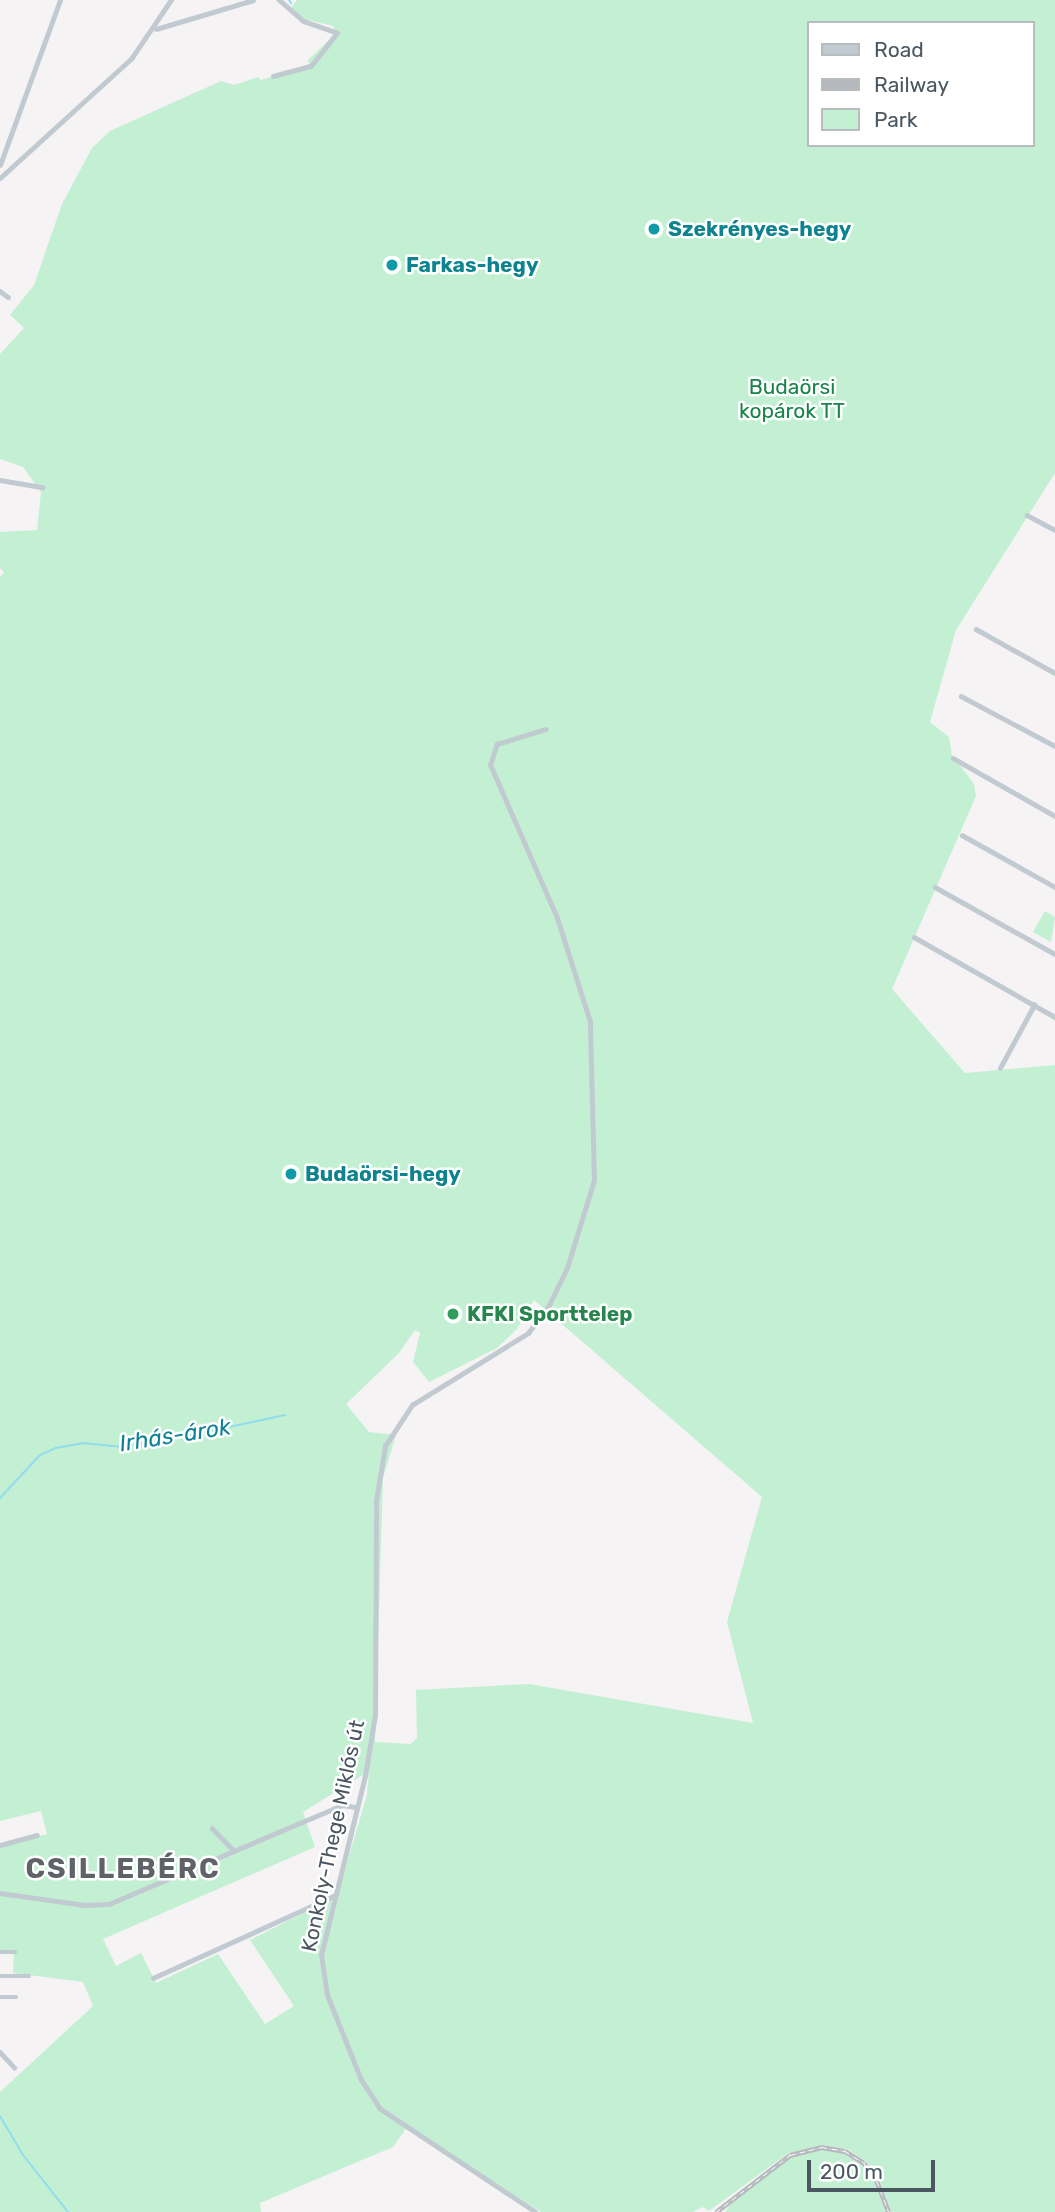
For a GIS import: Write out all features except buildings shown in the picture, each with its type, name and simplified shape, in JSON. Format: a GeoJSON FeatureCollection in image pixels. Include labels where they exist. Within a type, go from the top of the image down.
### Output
{"type":"FeatureCollection","features":[{"type":"Feature","properties":{"kind":"street"},"geometry":{"type":"LineString","coordinates":[[0,165],[60,0]]}},
{"type":"Feature","properties":{"kind":"street"},"geometry":{"type":"LineString","coordinates":[[0,178],[131,59],[156,29],[171,0]]}},
{"type":"Feature","properties":{"kind":"street"},"geometry":{"type":"LineString","coordinates":[[156,29],[253,0]]}},
{"type":"Feature","properties":{"kind":"street"},"geometry":{"type":"LineString","coordinates":[[273,76],[311,66],[338,33],[303,22],[279,0]]}},
{"type":"Feature","properties":{"kind":"street"},"geometry":{"type":"LineString","coordinates":[[0,291],[8,297]]}},
{"type":"Feature","properties":{"kind":"street"},"geometry":{"type":"LineString","coordinates":[[0,480],[42,487]]}},
{"type":"Feature","properties":{"kind":"street"},"geometry":{"type":"LineString","coordinates":[[1027,515],[1055,530]]}},
{"type":"Feature","properties":{"kind":"street"},"geometry":{"type":"LineString","coordinates":[[976,629],[1055,673]]}},
{"type":"Feature","properties":{"kind":"street"},"geometry":{"type":"LineString","coordinates":[[961,696],[1055,746]]}},
{"type":"Feature","properties":{"kind":"street","name":"Konkoly-Thege Miklós út"},"geometry":{"type":"LineString","coordinates":[[535,2212],[395,2123],[372,2100],[323,1976],[322,1944],[357,1807],[375,1715],[376,1501],[385,1446],[412,1405],[528,1333],[559,1286],[585,1220],[594,1180],[593,1036],[556,918],[490,761],[493,749],[504,740],[546,729]]}},
{"type":"Feature","properties":{"kind":"street"},"geometry":{"type":"LineString","coordinates":[[953,758],[1055,816]]}},
{"type":"Feature","properties":{"kind":"street"},"geometry":{"type":"LineString","coordinates":[[962,835],[1055,887]]}},
{"type":"Feature","properties":{"kind":"street"},"geometry":{"type":"LineString","coordinates":[[935,887],[1055,954]]}},
{"type":"Feature","properties":{"kind":"street"},"geometry":{"type":"LineString","coordinates":[[914,937],[1055,1017]]}},
{"type":"Feature","properties":{"kind":"street"},"geometry":{"type":"LineString","coordinates":[[1000,1068],[1034,1005]]}},
{"type":"Feature","properties":{"kind":"street"},"geometry":{"type":"LineString","coordinates":[[0,1893],[84,1905],[109,1904],[342,1805],[357,1807]]}},
{"type":"Feature","properties":{"kind":"street"},"geometry":{"type":"LineString","coordinates":[[212,1828],[235,1852]]}},
{"type":"Feature","properties":{"kind":"street"},"geometry":{"type":"LineString","coordinates":[[0,1845],[37,1835]]}},
{"type":"Feature","properties":{"kind":"street"},"geometry":{"type":"LineString","coordinates":[[226,1856],[228,1847]]}},
{"type":"Feature","properties":{"kind":"street"},"geometry":{"type":"LineString","coordinates":[[153,1978],[334,1896]]}},
{"type":"Feature","properties":{"kind":"street"},"geometry":{"type":"LineString","coordinates":[[0,1952],[15,1952]]}},
{"type":"Feature","properties":{"kind":"street"},"geometry":{"type":"LineString","coordinates":[[0,1976],[29,1976]]}},
{"type":"Feature","properties":{"kind":"street"},"geometry":{"type":"LineString","coordinates":[[0,1997],[16,1997]]}},
{"type":"Feature","properties":{"kind":"street"},"geometry":{"type":"LineString","coordinates":[[0,2052],[14,2067]]}},
{"type":"Feature","properties":{"kind":"green space","name":"Budaörsi kopárok TT"},"geometry":{"type":"Polygon","coordinates":[[[297,0],[1055,0],[1055,473],[956,630],[930,722],[949,737],[952,755],[974,784],[976,796],[892,989],[965,1073],[1055,1065],[1055,2212],[891,2212],[881,2184],[865,2161],[849,2150],[824,2145],[787,2154],[709,2211],[703,2207],[693,2212],[541,2212],[407,2127],[393,2147],[260,2203],[261,2212],[0,2212],[0,2092],[93,2006],[83,1982],[13,1973],[14,1951],[0,1951],[0,1847],[47,1834],[41,1811],[0,1821],[0,577],[4,573],[0,568],[0,532],[37,530],[41,492],[23,467],[0,459],[0,354],[24,328],[10,315],[34,285],[62,204],[92,148],[110,131],[221,81],[234,85],[258,77],[261,80],[310,64],[307,61],[335,34],[333,26],[304,19],[290,9],[297,0]],[[534,1300],[517,1329],[497,1348],[429,1382],[413,1362],[420,1333],[415,1330],[399,1353],[346,1404],[369,1432],[396,1435],[383,1478],[375,1742],[411,1744],[417,1738],[416,1690],[529,1684],[753,1723],[727,1622],[762,1497],[534,1300]],[[369,1771],[303,1812],[315,1847],[103,1939],[116,1966],[141,1953],[156,1983],[218,1954],[265,2024],[294,2006],[250,1940],[337,1896],[367,1795],[369,1771]]]}},
{"type":"Feature","properties":{"kind":"green space"},"geometry":{"type":"Polygon","coordinates":[[[1045,911],[1055,917],[1051,942],[1033,932],[1045,911]]]}},
{"type":"Feature","properties":{"kind":"green space"},"geometry":{"type":"Polygon","coordinates":[[[822,2149],[841,2152],[862,2165],[876,2183],[886,2212],[725,2212],[735,2198],[786,2158],[822,2149]]]}},
{"type":"Feature","properties":{"kind":"waterway","name":"Irhás-árok"},"geometry":{"type":"LineString","coordinates":[[0,1498],[40,1455],[56,1448],[83,1443],[123,1447],[285,1415]]}},
{"type":"Feature","properties":{"kind":"waterway"},"geometry":{"type":"LineString","coordinates":[[0,2116],[23,2155],[68,2212]]}},
{"type":"Feature","properties":{"kind":"railway"},"geometry":{"type":"LineString","coordinates":[[716,2212],[790,2155],[822,2147],[845,2151],[864,2163],[877,2181],[889,2212]]}},
{"type":"Feature","properties":{"kind":"place","name":"Szekrényes-hegy"},"geometry":{"type":"Point","coordinates":[654,229]}},
{"type":"Feature","properties":{"kind":"place","name":"Farkas-hegy"},"geometry":{"type":"Point","coordinates":[392,265]}},
{"type":"Feature","properties":{"kind":"place","name":"Budaörsi-hegy"},"geometry":{"type":"Point","coordinates":[291,1174]}},
{"type":"Feature","properties":{"kind":"place","name":"KFKI Sporttelep"},"geometry":{"type":"Point","coordinates":[453,1314]}},
{"type":"Feature","properties":{"kind":"district","name":"CSILLEBÉRC"},"geometry":{"type":"Point","coordinates":[123,1869]}}]}
